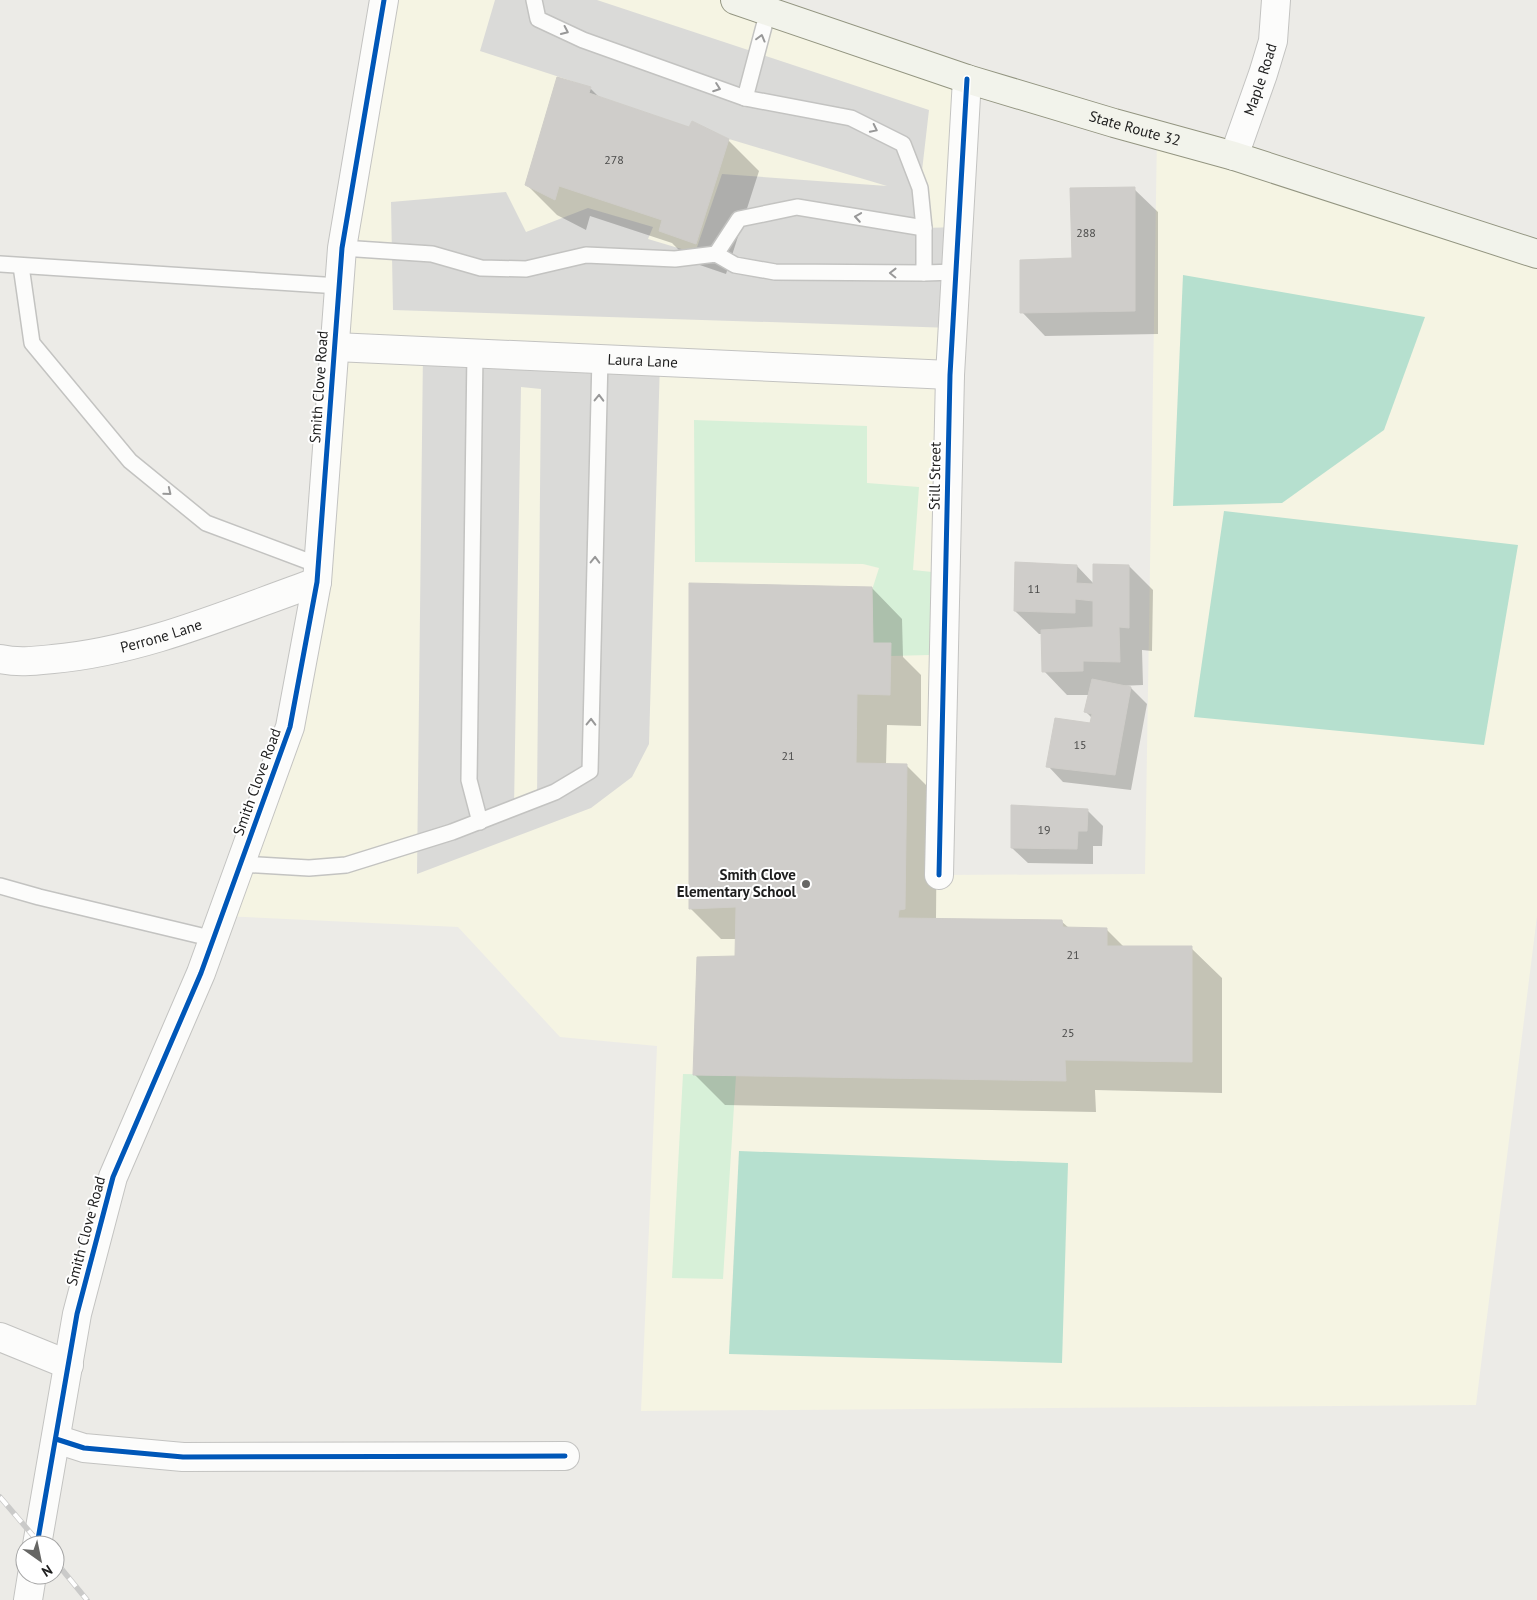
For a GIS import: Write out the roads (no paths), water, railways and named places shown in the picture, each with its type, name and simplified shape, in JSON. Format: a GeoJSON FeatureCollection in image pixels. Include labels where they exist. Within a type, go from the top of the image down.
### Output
{"type":"FeatureCollection","features":[{"type":"Feature","properties":{"kind":"main road","name":"State Route 32"},"geometry":{"type":"LineString","coordinates":[[735,0],[967,79],[1114,123],[1234,156],[1537,254]]}},
{"type":"Feature","properties":{"kind":"street","name":"Smith Clove Road"},"geometry":{"type":"LineString","coordinates":[[40,1535],[77,1314],[113,1177],[214,939],[290,727],[318,574],[342,248],[384,0]]}},
{"type":"Feature","properties":{"kind":"street","name":"Maple Road"},"geometry":{"type":"LineString","coordinates":[[1234,156],[1264,74],[1272,41],[1276,0]]}},
{"type":"Feature","properties":{"kind":"street","name":"Still Street"},"geometry":{"type":"LineString","coordinates":[[939,875],[950,375],[967,79]]}},
{"type":"Feature","properties":{"kind":"street","name":"Laura Lane"},"geometry":{"type":"LineString","coordinates":[[335,347],[950,375]]}},
{"type":"Feature","properties":{"kind":"street","name":"Perrone Lane"},"geometry":{"type":"LineString","coordinates":[[0,659],[17,662],[87,656],[149,640],[318,574]]}},
{"type":"Feature","properties":{"kind":"street"},"geometry":{"type":"LineString","coordinates":[[0,1337],[68,1366]]}},
{"type":"Feature","properties":{"kind":"street"},"geometry":{"type":"LineString","coordinates":[[56,1440],[84,1448],[183,1457],[565,1456]]}},
{"type":"Feature","properties":{"kind":"street"},"geometry":{"type":"LineString","coordinates":[[28,1600],[30,1585]]}},
{"type":"Feature","properties":{"kind":"lane"},"geometry":{"type":"LineString","coordinates":[[534,0],[538,19],[574,36],[745,98],[851,118],[904,144],[918,182],[924,228],[924,273]]}},
{"type":"Feature","properties":{"kind":"lane"},"geometry":{"type":"LineString","coordinates":[[745,98],[768,11]]}},
{"type":"Feature","properties":{"kind":"lane"},"geometry":{"type":"LineString","coordinates":[[716,254],[739,219],[797,207],[924,228]]}},
{"type":"Feature","properties":{"kind":"lane"},"geometry":{"type":"LineString","coordinates":[[342,248],[432,254],[481,268],[526,269],[586,255],[676,260],[716,254],[735,265],[774,272],[956,272]]}},
{"type":"Feature","properties":{"kind":"lane"},"geometry":{"type":"LineString","coordinates":[[0,264],[339,286]]}},
{"type":"Feature","properties":{"kind":"lane"},"geometry":{"type":"LineString","coordinates":[[20,266],[32,343],[130,461],[206,523],[318,574]]}},
{"type":"Feature","properties":{"kind":"lane"},"geometry":{"type":"LineString","coordinates":[[474,353],[469,780],[480,822]]}},
{"type":"Feature","properties":{"kind":"lane"},"geometry":{"type":"LineString","coordinates":[[241,864],[309,868],[346,865],[480,822],[555,792],[590,771],[600,358]]}},
{"type":"Feature","properties":{"kind":"lane"},"geometry":{"type":"LineString","coordinates":[[0,886],[40,898],[214,939]]}},
{"type":"Feature","properties":{"kind":"railway"},"geometry":{"type":"LineString","coordinates":[[0,1497],[32,1535]]}},
{"type":"Feature","properties":{"kind":"railway"},"geometry":{"type":"LineString","coordinates":[[65,1573],[87,1600]]}},
{"type":"Feature","properties":{"kind":"place","name":"Smith Clove Elementary School"},"geometry":{"type":"Point","coordinates":[806,884]}}]}
